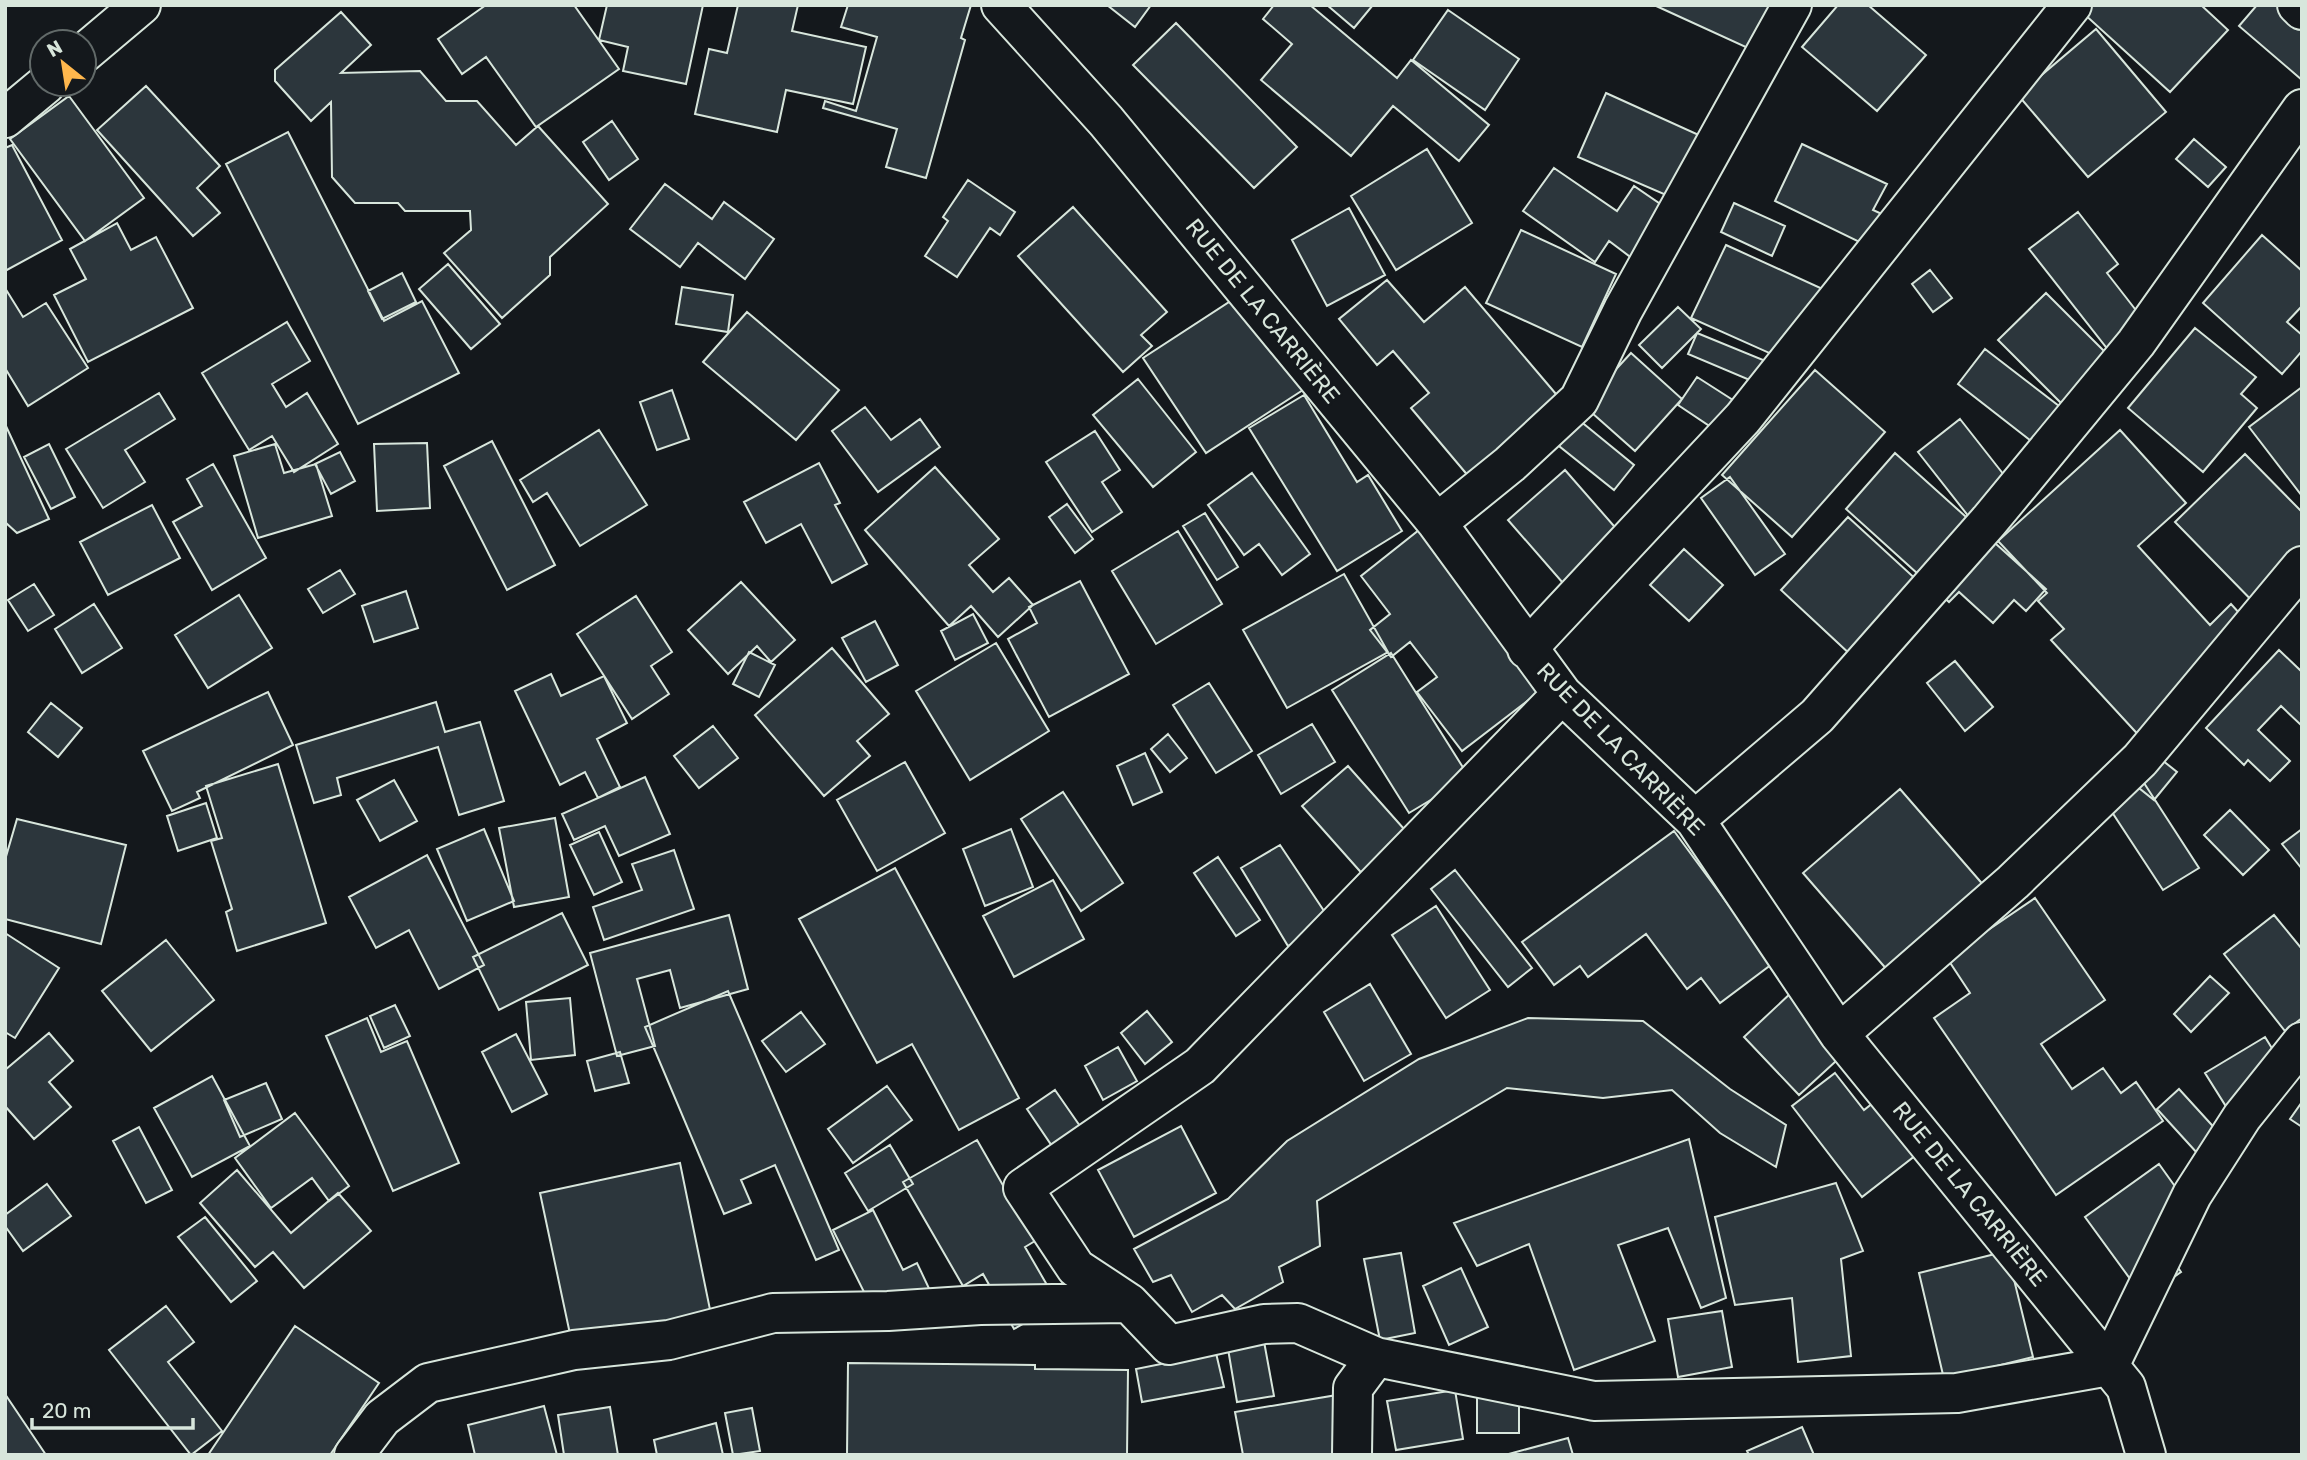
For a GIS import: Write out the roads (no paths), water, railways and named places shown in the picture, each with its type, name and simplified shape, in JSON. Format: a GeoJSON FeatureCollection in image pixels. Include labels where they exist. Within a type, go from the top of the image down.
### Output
{"type":"FeatureCollection","features":[{"type":"Feature","properties":{"kind":"street"},"geometry":{"type":"LineString","coordinates":[[98,41],[141,5]]}},
{"type":"Feature","properties":{"kind":"street","name":"RUE DE LA CARRIÈRE"},"geometry":{"type":"LineString","coordinates":[[1001,5],[1010,11],[1106,121],[1437,523],[1562,694],[1695,820],[1839,1034],[2126,1387],[2146,1455]]}},
{"type":"Feature","properties":{"kind":"street"},"geometry":{"type":"LineString","coordinates":[[1437,523],[1510,464],[1579,400],[1623,310],[1792,5]]}},
{"type":"Feature","properties":{"kind":"street"},"geometry":{"type":"LineString","coordinates":[[1527,649],[1743,418],[2072,5]]}},
{"type":"Feature","properties":{"kind":"street"},"geometry":{"type":"LineString","coordinates":[[2297,5],[2302,10]]}},
{"type":"Feature","properties":{"kind":"street"},"geometry":{"type":"LineString","coordinates":[[5,118],[29,98]]}},
{"type":"Feature","properties":{"kind":"street"},"geometry":{"type":"LineString","coordinates":[[1695,820],[1817,716],[1989,521],[2136,343],[2302,109]]}},
{"type":"Feature","properties":{"kind":"street"},"geometry":{"type":"LineString","coordinates":[[1839,1034],[2013,882],[2140,760],[2302,566]]}},
{"type":"Feature","properties":{"kind":"street"},"geometry":{"type":"LineString","coordinates":[[1562,694],[1200,1066],[1023,1188],[1076,1268],[1129,1303],[1169,1345],[1264,1324],[1298,1323],[1376,1357],[1594,1401],[1957,1393],[2109,1366],[2192,1195],[2242,1117],[2302,1042]]}},
{"type":"Feature","properties":{"kind":"street"},"geometry":{"type":"LineString","coordinates":[[354,1455],[382,1418],[428,1383],[575,1350],[669,1340],[773,1313],[888,1311],[980,1305],[1129,1303]]}},
{"type":"Feature","properties":{"kind":"street"},"geometry":{"type":"LineString","coordinates":[[1352,1455],[1353,1388],[1376,1357]]}}]}
